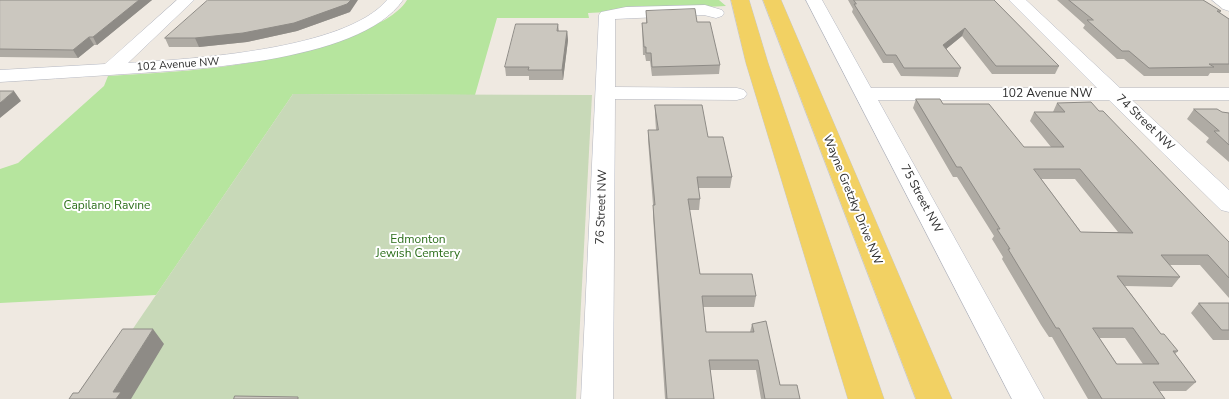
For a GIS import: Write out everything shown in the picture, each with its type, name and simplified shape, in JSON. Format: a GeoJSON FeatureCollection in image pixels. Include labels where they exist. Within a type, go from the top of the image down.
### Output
{"type":"FeatureCollection","features":[{"type":"Feature","properties":{"kind":"main road","name":"Wayne Gretzky Drive NW"},"geometry":{"type":"LineString","coordinates":[[772,0],[934,399]]}},
{"type":"Feature","properties":{"kind":"main road"},"geometry":{"type":"LineString","coordinates":[[728,6],[757,63],[866,399]]}},
{"type":"Feature","properties":{"kind":"street"},"geometry":{"type":"LineString","coordinates":[[110,70],[186,0]]}},
{"type":"Feature","properties":{"kind":"street","name":"102 Avenue NW"},"geometry":{"type":"LineString","coordinates":[[0,76],[188,66],[237,60],[300,46],[352,30],[382,14],[395,0]]}},
{"type":"Feature","properties":{"kind":"street","name":"75 Street NW"},"geometry":{"type":"LineString","coordinates":[[814,0],[1028,399]]}},
{"type":"Feature","properties":{"kind":"street","name":"74 Street NW"},"geometry":{"type":"LineString","coordinates":[[1017,0],[1229,204]]}},
{"type":"Feature","properties":{"kind":"street"},"geometry":{"type":"LineString","coordinates":[[1220,0],[1229,6]]}},
{"type":"Feature","properties":{"kind":"street","name":"76 Street NW"},"geometry":{"type":"LineString","coordinates":[[597,399],[607,15],[626,12],[705,10],[728,6]]}},
{"type":"Feature","properties":{"kind":"street"},"geometry":{"type":"LineString","coordinates":[[606,93],[737,94]]}},
{"type":"Feature","properties":{"kind":"street","name":"102 Avenue NW"},"geometry":{"type":"LineString","coordinates":[[865,94],[1229,94]]}},
{"type":"Feature","properties":{"kind":"green space","name":"Capilano Ravine"},"geometry":{"type":"Polygon","coordinates":[[[407,0],[719,0],[726,6],[588,13],[589,18],[497,18],[475,95],[293,94],[156,295],[0,303],[0,169],[18,163],[104,86],[108,76],[173,72],[237,65],[300,52],[330,43],[374,25],[398,11],[407,0]]]}},
{"type":"Feature","properties":{"kind":"green space","name":"Edmonton Jewish Cemtery"},"geometry":{"type":"Polygon","coordinates":[[[293,94],[592,95],[576,399],[85,399],[293,94]]]}},
{"type":"Feature","properties":{"kind":"building"},"geometry":{"type":"Polygon","coordinates":[[[0,0],[139,0],[93,37],[89,37],[73,50],[0,49],[0,0]]]}},
{"type":"Feature","properties":{"kind":"building"},"geometry":{"type":"Polygon","coordinates":[[[208,0],[351,0],[347,4],[294,23],[243,33],[195,38],[165,38],[208,0]]]}},
{"type":"Feature","properties":{"kind":"building"},"geometry":{"type":"Polygon","coordinates":[[[854,0],[994,0],[1059,66],[996,66],[965,28],[943,45],[961,68],[904,68],[896,55],[886,55],[854,4],[856,4],[854,0]]]}},
{"type":"Feature","properties":{"kind":"building"},"geometry":{"type":"Polygon","coordinates":[[[1069,0],[1203,0],[1221,11],[1217,11],[1229,19],[1229,64],[1209,64],[1214,67],[1149,68],[1129,51],[1122,51],[1087,20],[1093,20],[1069,0]]]}},
{"type":"Feature","properties":{"kind":"building"},"geometry":{"type":"Polygon","coordinates":[[[695,9],[697,22],[710,22],[720,65],[652,67],[651,53],[646,53],[646,47],[644,47],[642,23],[647,23],[646,11],[695,9]]]}},
{"type":"Feature","properties":{"kind":"building"},"geometry":{"type":"Polygon","coordinates":[[[516,24],[558,24],[557,31],[567,31],[562,70],[528,70],[529,67],[505,67],[516,24]]]}},
{"type":"Feature","properties":{"kind":"building"},"geometry":{"type":"Polygon","coordinates":[[[0,91],[14,91],[0,103],[0,91]]]}},
{"type":"Feature","properties":{"kind":"building"},"geometry":{"type":"Polygon","coordinates":[[[916,99],[940,99],[943,104],[989,104],[1024,147],[1064,147],[1034,112],[1065,112],[1057,103],[1091,102],[1099,111],[1103,111],[1229,242],[1229,278],[1208,255],[1161,255],[1180,277],[1117,276],[1161,334],[1164,334],[1178,351],[1173,351],[1196,382],[1153,382],[1165,399],[1102,399],[1008,249],[1010,249],[997,229],[1000,229],[961,167],[957,167],[916,99]],[[1034,169],[1081,232],[1133,233],[1080,169],[1034,169]],[[1093,328],[1117,364],[1159,364],[1133,328],[1093,328]]]}},
{"type":"Feature","properties":{"kind":"building"},"geometry":{"type":"Polygon","coordinates":[[[655,105],[702,105],[708,137],[723,137],[732,177],[697,177],[700,199],[688,199],[700,274],[752,274],[756,296],[702,296],[706,332],[754,332],[752,324],[766,321],[780,385],[797,385],[800,399],[765,399],[758,360],[709,360],[714,399],[667,399],[653,205],[655,205],[648,130],[658,130],[655,105]]]}},
{"type":"Feature","properties":{"kind":"building"},"geometry":{"type":"Polygon","coordinates":[[[1194,109],[1217,109],[1229,113],[1229,145],[1214,131],[1219,131],[1194,109]]]}},
{"type":"Feature","properties":{"kind":"building"},"geometry":{"type":"Polygon","coordinates":[[[1199,303],[1229,303],[1229,330],[1222,330],[1199,303]]]}},
{"type":"Feature","properties":{"kind":"building"},"geometry":{"type":"Polygon","coordinates":[[[123,329],[153,329],[113,392],[121,392],[116,399],[69,399],[73,393],[78,393],[123,329]]]}},
{"type":"Feature","properties":{"kind":"building"},"geometry":{"type":"Polygon","coordinates":[[[235,396],[298,397],[298,399],[234,399],[235,396]]]}}]}
